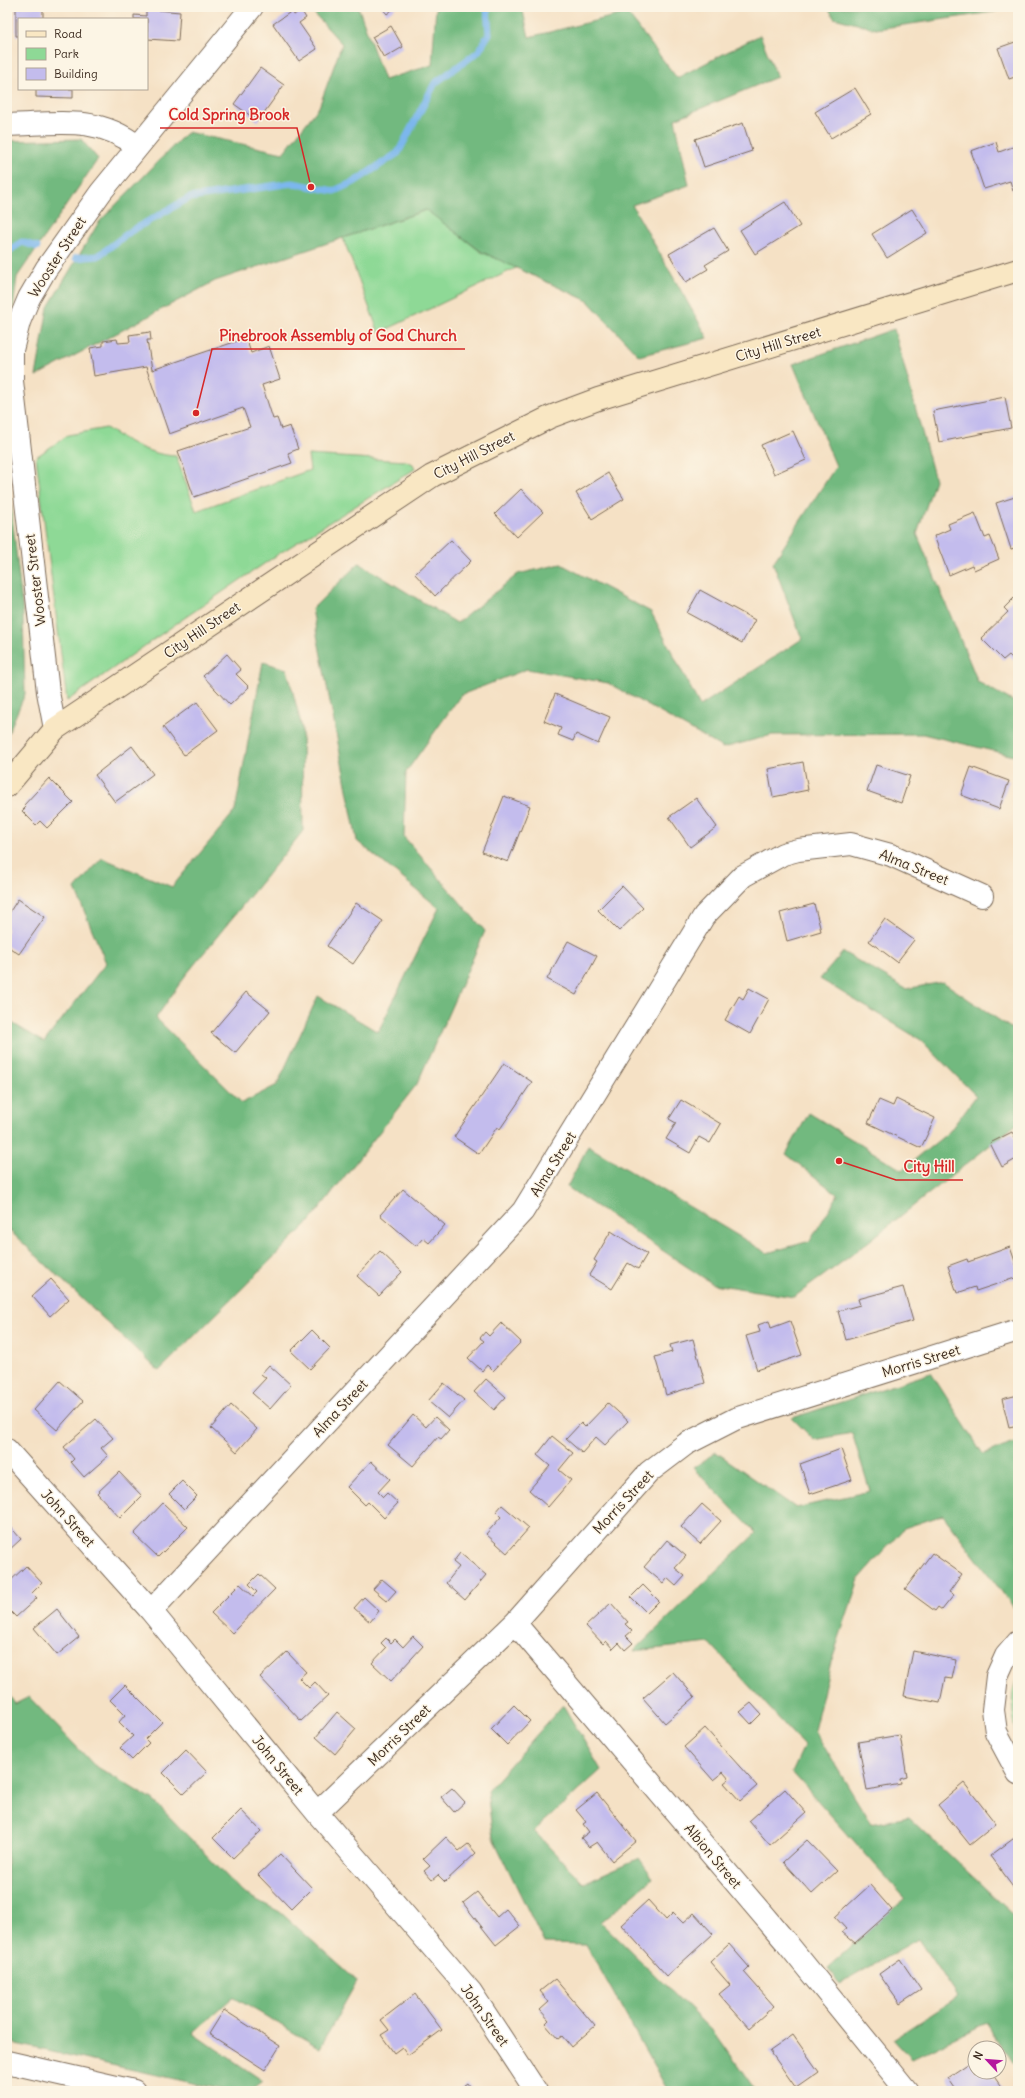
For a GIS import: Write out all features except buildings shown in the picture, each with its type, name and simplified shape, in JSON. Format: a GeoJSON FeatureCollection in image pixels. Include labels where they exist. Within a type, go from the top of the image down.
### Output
{"type":"FeatureCollection","features":[{"type":"Feature","properties":{"kind":"street","name":"Wooster Street"},"geometry":{"type":"LineString","coordinates":[[54,729],[48,692],[12,381],[12,350],[19,322],[29,298],[46,269],[101,192],[252,7]]}},
{"type":"Feature","properties":{"kind":"street"},"geometry":{"type":"LineString","coordinates":[[7,125],[89,124],[119,133],[138,146]]}},
{"type":"Feature","properties":{"kind":"street","name":"City Hill Street"},"geometry":{"type":"LineString","coordinates":[[7,786],[54,729],[432,476],[550,417],[598,399],[1018,270]]}},
{"type":"Feature","properties":{"kind":"street","name":"Alma Street"},"geometry":{"type":"LineString","coordinates":[[152,1611],[523,1211],[704,916],[743,876],[783,854],[798,850],[851,844],[891,855],[982,896]]}},
{"type":"Feature","properties":{"kind":"street","name":"Morris Street"},"geometry":{"type":"LineString","coordinates":[[317,1813],[514,1623],[649,1472],[686,1444],[735,1419],[1018,1330]]}},
{"type":"Feature","properties":{"kind":"street","name":"John Street"},"geometry":{"type":"LineString","coordinates":[[7,1450],[152,1611],[317,1813],[471,1992],[536,2091]]}},
{"type":"Feature","properties":{"kind":"street","name":"Albion Street"},"geometry":{"type":"LineString","coordinates":[[514,1623],[786,1942],[907,2091]]}},
{"type":"Feature","properties":{"kind":"street"},"geometry":{"type":"LineString","coordinates":[[1018,1642],[1006,1656],[997,1676],[993,1710],[996,1732],[1018,1773]]}},
{"type":"Feature","properties":{"kind":"street"},"geometry":{"type":"LineString","coordinates":[[7,2062],[134,2091]]}},
{"type":"Feature","properties":{"kind":"green space"},"geometry":{"type":"Polygon","coordinates":[[[311,7],[355,7],[359,9],[384,80],[432,65],[436,7],[522,7],[529,37],[627,13],[677,78],[760,35],[777,77],[675,119],[689,185],[632,205],[708,338],[639,356],[588,301],[482,252],[426,210],[215,281],[36,376],[48,307],[99,222],[187,132],[283,153],[319,107],[342,44],[311,10],[311,7]]]}},
{"type":"Feature","properties":{"kind":"green space"},"geometry":{"type":"Polygon","coordinates":[[[828,7],[1009,7],[994,12],[876,29],[834,18],[828,7]]]}},
{"type":"Feature","properties":{"kind":"green space"},"geometry":{"type":"Polygon","coordinates":[[[81,139],[98,159],[17,277],[7,358],[7,141],[81,139]]]}},
{"type":"Feature","properties":{"kind":"green space"},"geometry":{"type":"Polygon","coordinates":[[[427,210],[481,252],[518,267],[379,333],[343,238],[427,210]]]}},
{"type":"Feature","properties":{"kind":"green space"},"geometry":{"type":"Polygon","coordinates":[[[894,329],[935,480],[917,534],[978,682],[1018,704],[1018,757],[923,734],[772,735],[723,748],[608,683],[527,669],[461,695],[406,772],[404,837],[485,931],[417,1084],[309,1222],[159,1371],[7,1228],[7,1020],[44,1042],[106,963],[75,889],[102,858],[172,887],[235,811],[263,662],[287,669],[302,728],[303,831],[185,976],[156,1018],[242,1103],[277,1085],[318,996],[378,1032],[439,908],[357,841],[312,609],[359,563],[457,623],[518,574],[561,564],[651,612],[700,706],[802,639],[773,563],[836,466],[793,364],[894,329]]]}},
{"type":"Feature","properties":{"kind":"green space"},"geometry":{"type":"Polygon","coordinates":[[[106,428],[140,447],[157,453],[176,456],[196,511],[310,470],[308,455],[406,461],[413,464],[415,469],[280,553],[177,623],[67,701],[36,457],[68,435],[106,428]]]}},
{"type":"Feature","properties":{"kind":"green space"},"geometry":{"type":"Polygon","coordinates":[[[7,470],[23,614],[25,694],[7,736],[7,470]]]}},
{"type":"Feature","properties":{"kind":"green space"},"geometry":{"type":"Polygon","coordinates":[[[843,952],[906,989],[943,982],[1018,1033],[1018,1123],[849,1257],[794,1297],[713,1284],[567,1187],[588,1146],[767,1253],[810,1241],[838,1195],[786,1154],[809,1113],[902,1170],[949,1132],[976,1096],[921,1040],[820,979],[843,952]]]}},
{"type":"Feature","properties":{"kind":"green space"},"geometry":{"type":"Polygon","coordinates":[[[931,1373],[983,1454],[1018,1442],[1018,1613],[943,1515],[904,1528],[859,1579],[831,1662],[814,1730],[871,1824],[909,1817],[1018,1919],[1018,2069],[1007,2054],[1007,2040],[997,2040],[985,2023],[911,2059],[893,2039],[957,1997],[918,1939],[840,1984],[827,1968],[905,1898],[792,1772],[804,1746],[710,1643],[634,1651],[756,1533],[693,1468],[716,1452],[796,1508],[870,1491],[852,1433],[814,1440],[792,1418],[931,1373]]]}},
{"type":"Feature","properties":{"kind":"green space"},"geometry":{"type":"Polygon","coordinates":[[[1018,1676],[1018,1739],[1013,1715],[1012,1699],[1018,1676]]]}},
{"type":"Feature","properties":{"kind":"green space"},"geometry":{"type":"Polygon","coordinates":[[[7,1692],[15,1704],[29,1697],[94,1765],[154,1801],[243,1893],[280,1912],[357,1981],[320,2048],[233,1997],[193,2033],[263,2081],[250,2091],[229,2091],[7,2042],[7,1692]]]}},
{"type":"Feature","properties":{"kind":"green space"},"geometry":{"type":"Polygon","coordinates":[[[563,1705],[601,1770],[534,1831],[583,1883],[639,1858],[653,1878],[601,1922],[718,2037],[756,2091],[668,2091],[586,1944],[544,1943],[493,1838],[487,1791],[563,1705]]]}},
{"type":"Feature","properties":{"kind":"waterway"},"geometry":{"type":"LineString","coordinates":[[76,258],[98,256],[131,231],[189,198],[292,183],[334,191],[354,182],[398,153],[435,83],[478,52],[489,34],[487,7]]}},
{"type":"Feature","properties":{"kind":"waterway"},"geometry":{"type":"LineString","coordinates":[[7,252],[22,242],[37,247]]}},
{"type":"Feature","properties":{"kind":"place","name":"Cold Spring Brook"},"geometry":{"type":"Point","coordinates":[311,187]}},
{"type":"Feature","properties":{"kind":"place","name":"Pinebrook Assembly of God Church"},"geometry":{"type":"Point","coordinates":[196,413]}},
{"type":"Feature","properties":{"kind":"place","name":"City Hill"},"geometry":{"type":"Point","coordinates":[839,1161]}}]}
